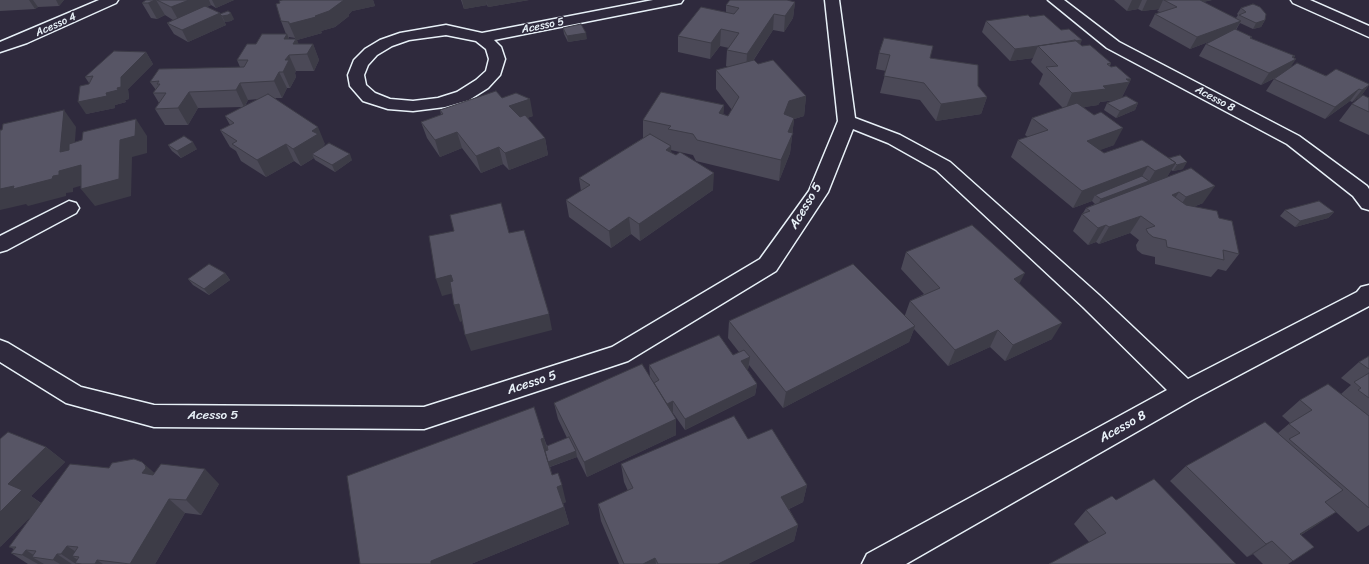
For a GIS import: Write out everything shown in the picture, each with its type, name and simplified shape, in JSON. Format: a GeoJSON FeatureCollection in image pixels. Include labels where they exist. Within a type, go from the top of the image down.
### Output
{"type":"FeatureCollection","features":[{"type":"Feature","properties":{"kind":"street","name":"Acesso 4"},"geometry":{"type":"LineString","coordinates":[[0,47],[22,40],[111,0]]}},
{"type":"Feature","properties":{"kind":"street","name":"Acesso 5"},"geometry":{"type":"LineString","coordinates":[[481,38],[676,0]]}},
{"type":"Feature","properties":{"kind":"street","name":"Acesso 5"},"geometry":{"type":"LineString","coordinates":[[0,350],[75,396],[154,416],[424,418],[620,354],[768,265],[818,192],[847,121],[832,0]]}},
{"type":"Feature","properties":{"kind":"street","name":"Acesso 8"},"geometry":{"type":"LineString","coordinates":[[1055,0],[1113,45],[1293,140],[1360,191],[1369,203]]}},
{"type":"Feature","properties":{"kind":"street"},"geometry":{"type":"LineString","coordinates":[[1298,0],[1369,32]]}},
{"type":"Feature","properties":{"kind":"street"},"geometry":{"type":"LineString","coordinates":[[432,31],[465,33],[481,38],[493,47],[498,59],[494,72],[482,84],[463,96],[439,103],[407,106],[388,104],[369,97],[358,86],[356,75],[360,63],[371,52],[386,43],[405,36],[432,31]]}},
{"type":"Feature","properties":{"kind":"street"},"geometry":{"type":"LineString","coordinates":[[847,121],[894,139],[943,166],[1091,301],[1185,392]]}},
{"type":"Feature","properties":{"kind":"street"},"geometry":{"type":"LineString","coordinates":[[0,244],[69,208]]}},
{"type":"Feature","properties":{"kind":"street","name":"Acesso 8"},"geometry":{"type":"LineString","coordinates":[[877,564],[1185,392],[1365,298],[1369,293]]}},
{"type":"Feature","properties":{"kind":"building"},"geometry":{"type":"Polygon","coordinates":[[[146,0],[155,0],[148,3],[142,3],[146,0]]]}},
{"type":"Feature","properties":{"kind":"building"},"geometry":{"type":"Polygon","coordinates":[[[157,0],[189,0],[171,7],[157,0]]]}},
{"type":"Feature","properties":{"kind":"building"},"geometry":{"type":"Polygon","coordinates":[[[344,0],[329,11],[315,16],[316,17],[289,24],[289,22],[281,21],[276,4],[280,3],[279,1],[344,0]]]}},
{"type":"Feature","properties":{"kind":"building"},"geometry":{"type":"Polygon","coordinates":[[[730,0],[787,0],[795,2],[785,16],[774,14],[747,54],[727,50],[739,33],[721,29],[711,43],[678,36],[701,7],[734,14],[739,8],[726,5],[730,0]]]}},
{"type":"Feature","properties":{"kind":"building"},"geometry":{"type":"Polygon","coordinates":[[[1164,0],[1200,0],[1241,21],[1197,37],[1155,14],[1177,7],[1164,0]]]}},
{"type":"Feature","properties":{"kind":"building"},"geometry":{"type":"Polygon","coordinates":[[[1253,4],[1260,7],[1266,14],[1265,20],[1256,23],[1239,15],[1246,12],[1241,8],[1253,4]]]}},
{"type":"Feature","properties":{"kind":"building"},"geometry":{"type":"Polygon","coordinates":[[[205,6],[220,13],[182,30],[167,23],[205,6]]]}},
{"type":"Feature","properties":{"kind":"building"},"geometry":{"type":"Polygon","coordinates":[[[228,11],[231,13],[228,15],[222,16],[220,14],[228,11]]]}},
{"type":"Feature","properties":{"kind":"building"},"geometry":{"type":"Polygon","coordinates":[[[1028,15],[1030,17],[1044,15],[1061,30],[1069,29],[1082,40],[1015,49],[986,21],[1028,15]]]}},
{"type":"Feature","properties":{"kind":"building"},"geometry":{"type":"Polygon","coordinates":[[[581,24],[586,33],[567,36],[563,28],[581,24]]]}},
{"type":"Feature","properties":{"kind":"building"},"geometry":{"type":"Polygon","coordinates":[[[1235,29],[1252,37],[1250,38],[1295,56],[1292,57],[1296,59],[1269,73],[1206,44],[1235,29]]]}},
{"type":"Feature","properties":{"kind":"building"},"geometry":{"type":"Polygon","coordinates":[[[262,34],[287,34],[284,39],[296,39],[293,44],[313,44],[307,54],[289,55],[285,60],[289,60],[283,72],[279,72],[274,81],[240,83],[236,90],[189,92],[178,108],[155,109],[166,93],[153,93],[160,84],[157,84],[159,81],[150,82],[159,69],[244,67],[248,60],[237,60],[247,44],[256,44],[262,34]]]}},
{"type":"Feature","properties":{"kind":"building"},"geometry":{"type":"Polygon","coordinates":[[[884,38],[933,46],[930,58],[978,65],[978,86],[987,97],[941,104],[924,83],[884,76],[890,55],[879,53],[884,38]]]}},
{"type":"Feature","properties":{"kind":"building"},"geometry":{"type":"Polygon","coordinates":[[[1075,40],[1082,46],[1090,45],[1111,63],[1107,64],[1111,67],[1116,66],[1131,79],[1126,79],[1130,82],[1103,86],[1106,89],[1072,93],[1046,67],[1058,66],[1038,46],[1075,40]]]}},
{"type":"Feature","properties":{"kind":"building"},"geometry":{"type":"Polygon","coordinates":[[[114,51],[146,52],[121,77],[121,87],[117,88],[118,90],[106,93],[107,96],[78,102],[80,86],[89,84],[93,76],[85,77],[114,51]]]}},
{"type":"Feature","properties":{"kind":"building"},"geometry":{"type":"Polygon","coordinates":[[[754,60],[758,64],[773,60],[806,96],[789,101],[784,114],[794,118],[788,132],[793,133],[781,160],[697,140],[693,134],[668,129],[671,126],[643,120],[661,92],[724,105],[719,113],[728,116],[739,97],[716,70],[754,60]]]}},
{"type":"Feature","properties":{"kind":"building"},"geometry":{"type":"Polygon","coordinates":[[[1297,63],[1326,76],[1336,69],[1369,85],[1362,90],[1359,89],[1335,107],[1274,79],[1297,63]]]}},
{"type":"Feature","properties":{"kind":"building"},"geometry":{"type":"Polygon","coordinates":[[[496,91],[502,98],[516,93],[530,99],[509,106],[520,117],[525,115],[545,138],[505,153],[499,147],[476,156],[457,132],[435,140],[421,122],[443,114],[440,110],[496,91]]]}},
{"type":"Feature","properties":{"kind":"building"},"geometry":{"type":"Polygon","coordinates":[[[268,94],[318,127],[312,131],[318,134],[293,149],[286,144],[257,160],[232,144],[237,141],[220,130],[234,123],[225,116],[268,94]]]}},
{"type":"Feature","properties":{"kind":"building"},"geometry":{"type":"Polygon","coordinates":[[[1363,95],[1369,98],[1369,112],[1352,104],[1363,95]]]}},
{"type":"Feature","properties":{"kind":"building"},"geometry":{"type":"Polygon","coordinates":[[[1126,96],[1138,103],[1120,111],[1107,103],[1126,96]]]}},
{"type":"Feature","properties":{"kind":"building"},"geometry":{"type":"Polygon","coordinates":[[[1077,103],[1094,115],[1101,112],[1123,128],[1087,141],[1104,153],[1142,140],[1176,163],[1155,171],[1148,166],[1082,191],[1018,140],[1048,130],[1032,118],[1077,103]]]}},
{"type":"Feature","properties":{"kind":"building"},"geometry":{"type":"Polygon","coordinates":[[[64,110],[60,152],[69,150],[69,144],[82,140],[83,132],[136,119],[135,136],[120,140],[119,179],[81,189],[81,165],[59,171],[59,175],[53,176],[52,179],[13,189],[14,186],[0,189],[0,130],[2,130],[3,124],[64,110]]]}},
{"type":"Feature","properties":{"kind":"building"},"geometry":{"type":"Polygon","coordinates":[[[650,134],[671,146],[666,150],[676,155],[680,152],[714,173],[639,224],[629,217],[609,231],[566,200],[590,185],[579,178],[650,134]]]}},
{"type":"Feature","properties":{"kind":"building"},"geometry":{"type":"Polygon","coordinates":[[[184,136],[193,142],[177,151],[168,145],[184,136]]]}},
{"type":"Feature","properties":{"kind":"building"},"geometry":{"type":"Polygon","coordinates":[[[329,143],[350,154],[332,165],[312,154],[329,143]]]}},
{"type":"Feature","properties":{"kind":"building"},"geometry":{"type":"Polygon","coordinates":[[[1180,155],[1187,162],[1177,165],[1169,158],[1180,155]]]}},
{"type":"Feature","properties":{"kind":"building"},"geometry":{"type":"Polygon","coordinates":[[[1191,168],[1215,186],[1186,197],[1179,192],[1172,195],[1186,205],[1217,211],[1219,218],[1232,221],[1239,254],[1223,250],[1224,260],[1167,247],[1166,240],[1153,237],[1148,233],[1146,229],[1155,226],[1141,216],[1109,227],[1106,225],[1098,228],[1082,214],[1090,211],[1086,208],[1191,168]]]}},
{"type":"Feature","properties":{"kind":"building"},"geometry":{"type":"Polygon","coordinates":[[[1142,176],[1149,181],[1101,199],[1095,195],[1142,176]]]}},
{"type":"Feature","properties":{"kind":"building"},"geometry":{"type":"Polygon","coordinates":[[[1319,201],[1334,212],[1300,221],[1285,210],[1319,201]]]}},
{"type":"Feature","properties":{"kind":"building"},"geometry":{"type":"Polygon","coordinates":[[[501,203],[509,233],[524,230],[549,314],[465,335],[459,304],[454,305],[450,282],[453,281],[451,275],[436,279],[429,236],[454,231],[450,215],[501,203]]]}},
{"type":"Feature","properties":{"kind":"building"},"geometry":{"type":"Polygon","coordinates":[[[972,225],[1025,273],[1014,279],[1062,323],[1013,345],[998,330],[955,350],[910,301],[940,288],[906,252],[972,225]]]}},
{"type":"Feature","properties":{"kind":"building"},"geometry":{"type":"Polygon","coordinates":[[[209,264],[225,273],[204,289],[188,279],[209,264]]]}},
{"type":"Feature","properties":{"kind":"building"},"geometry":{"type":"Polygon","coordinates":[[[853,264],[915,326],[786,392],[729,321],[853,264]]]}},
{"type":"Feature","properties":{"kind":"building"},"geometry":{"type":"Polygon","coordinates":[[[719,335],[733,355],[744,350],[750,357],[741,361],[757,384],[685,419],[673,401],[667,404],[654,383],[659,380],[649,365],[719,335]]]}},
{"type":"Feature","properties":{"kind":"building"},"geometry":{"type":"Polygon","coordinates":[[[1369,356],[1369,369],[1359,362],[1369,356]]]}},
{"type":"Feature","properties":{"kind":"building"},"geometry":{"type":"Polygon","coordinates":[[[642,364],[676,419],[584,462],[554,403],[642,364]]]}},
{"type":"Feature","properties":{"kind":"building"},"geometry":{"type":"Polygon","coordinates":[[[1369,373],[1369,398],[1358,390],[1361,388],[1354,382],[1369,373]]]}},
{"type":"Feature","properties":{"kind":"building"},"geometry":{"type":"Polygon","coordinates":[[[1328,384],[1369,416],[1369,508],[1289,439],[1300,433],[1289,424],[1312,410],[1300,400],[1328,384]]]}},
{"type":"Feature","properties":{"kind":"building"},"geometry":{"type":"Polygon","coordinates":[[[534,407],[544,438],[541,439],[552,475],[558,473],[562,485],[557,487],[564,507],[431,561],[431,564],[360,564],[347,476],[534,407]]]}},
{"type":"Feature","properties":{"kind":"building"},"geometry":{"type":"Polygon","coordinates":[[[734,416],[748,439],[772,429],[807,485],[781,497],[798,525],[718,564],[658,564],[655,558],[643,564],[624,564],[598,504],[633,488],[621,464],[734,416]]]}},
{"type":"Feature","properties":{"kind":"building"},"geometry":{"type":"Polygon","coordinates":[[[1265,422],[1343,490],[1325,502],[1336,512],[1300,534],[1314,547],[1293,561],[1272,541],[1266,544],[1186,466],[1265,422]]]}},
{"type":"Feature","properties":{"kind":"building"},"geometry":{"type":"Polygon","coordinates":[[[8,432],[46,447],[8,484],[22,490],[0,512],[0,439],[8,432]]]}},
{"type":"Feature","properties":{"kind":"building"},"geometry":{"type":"Polygon","coordinates":[[[569,437],[576,451],[548,462],[545,451],[548,450],[547,446],[569,437]]]}},
{"type":"Feature","properties":{"kind":"building"},"geometry":{"type":"Polygon","coordinates":[[[134,459],[145,465],[146,468],[142,473],[153,475],[161,464],[205,469],[186,500],[169,499],[130,564],[97,560],[95,564],[75,563],[79,557],[72,556],[78,547],[67,546],[61,554],[57,554],[53,560],[32,557],[36,551],[26,550],[22,555],[11,553],[16,547],[9,547],[70,464],[109,468],[112,463],[134,459]]]}},
{"type":"Feature","properties":{"kind":"building"},"geometry":{"type":"Polygon","coordinates":[[[1154,479],[1236,564],[1049,564],[1106,533],[1086,510],[1112,496],[1116,500],[1154,479]]]}}]}
